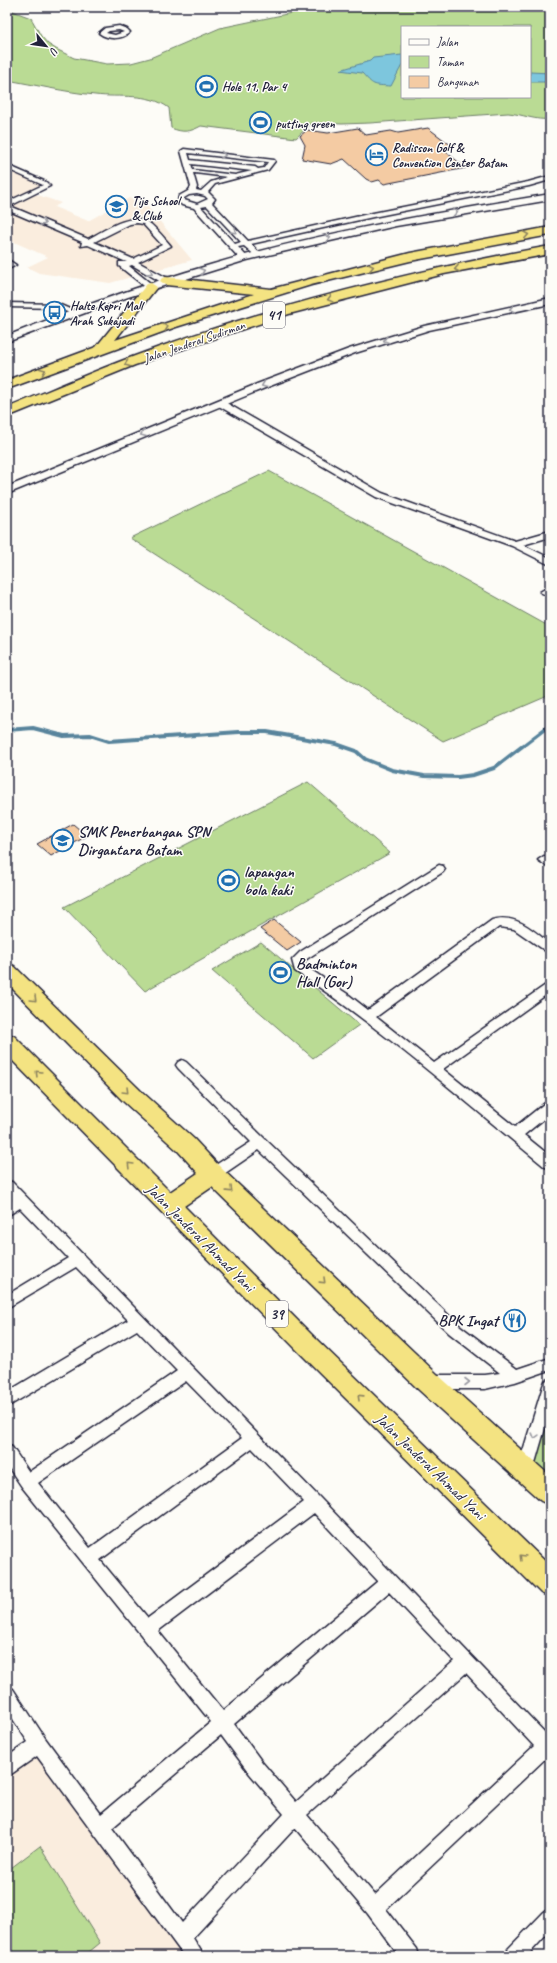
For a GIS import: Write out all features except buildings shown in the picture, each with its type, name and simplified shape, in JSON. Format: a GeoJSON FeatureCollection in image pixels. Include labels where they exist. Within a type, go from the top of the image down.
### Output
{"type":"FeatureCollection","features":[{"type":"Feature","properties":{"kind":"highway","name":"Jalan Jenderal Sudirman"},"geometry":{"type":"LineString","coordinates":[[7,385],[102,348],[273,292],[370,267],[501,239],[550,231]]}},
{"type":"Feature","properties":{"kind":"highway"},"geometry":{"type":"LineString","coordinates":[[501,239],[496,246],[497,250],[506,254],[521,255]]}},
{"type":"Feature","properties":{"kind":"highway"},"geometry":{"type":"LineString","coordinates":[[462,247],[484,255],[486,257],[480,264]]}},
{"type":"Feature","properties":{"kind":"highway","name":"Jalan Jenderal Sudirman"},"geometry":{"type":"LineString","coordinates":[[7,416],[13,410],[132,362],[250,322],[398,282],[550,250]]}},
{"type":"Feature","properties":{"kind":"highway"},"geometry":{"type":"LineString","coordinates":[[166,281],[273,292]]}},
{"type":"Feature","properties":{"kind":"highway"},"geometry":{"type":"LineString","coordinates":[[102,348],[151,287]]}},
{"type":"Feature","properties":{"kind":"highway"},"geometry":{"type":"LineString","coordinates":[[7,971],[132,1096],[186,1145],[213,1174],[428,1382],[550,1493]]}},
{"type":"Feature","properties":{"kind":"highway","name":"Jalan Jenderal Ahmad Yani"},"geometry":{"type":"LineString","coordinates":[[7,1042],[305,1343],[550,1584]]}},
{"type":"Feature","properties":{"kind":"highway"},"geometry":{"type":"LineString","coordinates":[[169,1204],[213,1174]]}},
{"type":"Feature","properties":{"kind":"street"},"geometry":{"type":"LineString","coordinates":[[65,7],[126,11],[139,7]]}},
{"type":"Feature","properties":{"kind":"street"},"geometry":{"type":"LineString","coordinates":[[192,192],[194,187],[184,151],[272,161],[268,169],[213,183],[203,193]]}},
{"type":"Feature","properties":{"kind":"street"},"geometry":{"type":"LineString","coordinates":[[187,162],[264,170]]}},
{"type":"Feature","properties":{"kind":"street"},"geometry":{"type":"LineString","coordinates":[[7,167],[44,183],[47,186],[7,206]]}},
{"type":"Feature","properties":{"kind":"street"},"geometry":{"type":"LineString","coordinates":[[189,170],[237,176]]}},
{"type":"Feature","properties":{"kind":"street"},"geometry":{"type":"LineString","coordinates":[[234,246],[550,178]]}},
{"type":"Feature","properties":{"kind":"street"},"geometry":{"type":"LineString","coordinates":[[495,191],[508,203]]}},
{"type":"Feature","properties":{"kind":"street"},"geometry":{"type":"LineString","coordinates":[[192,192],[203,193],[212,197],[212,199],[208,203],[196,206],[186,204],[181,201],[181,197],[192,192]]}},
{"type":"Feature","properties":{"kind":"street"},"geometry":{"type":"LineString","coordinates":[[7,339],[166,281],[244,258],[344,234],[508,203],[550,197]]}},
{"type":"Feature","properties":{"kind":"street"},"geometry":{"type":"LineString","coordinates":[[208,203],[257,255]]}},
{"type":"Feature","properties":{"kind":"street"},"geometry":{"type":"LineString","coordinates":[[7,206],[134,262],[166,281]]}},
{"type":"Feature","properties":{"kind":"street"},"geometry":{"type":"LineString","coordinates":[[196,206],[244,258]]}},
{"type":"Feature","properties":{"kind":"street"},"geometry":{"type":"LineString","coordinates":[[7,215],[123,265],[151,287]]}},
{"type":"Feature","properties":{"kind":"street"},"geometry":{"type":"LineString","coordinates":[[79,246],[128,222],[137,221],[145,223],[167,246],[134,262],[123,265]]}},
{"type":"Feature","properties":{"kind":"street"},"geometry":{"type":"LineString","coordinates":[[7,261],[12,265],[7,268]]}},
{"type":"Feature","properties":{"kind":"street"},"geometry":{"type":"LineString","coordinates":[[7,491],[220,403],[352,351],[462,319],[550,301]]}},
{"type":"Feature","properties":{"kind":"street"},"geometry":{"type":"LineString","coordinates":[[7,305],[58,306],[75,313]]}},
{"type":"Feature","properties":{"kind":"street"},"geometry":{"type":"LineString","coordinates":[[220,403],[379,495],[515,544],[550,562]]}},
{"type":"Feature","properties":{"kind":"street"},"geometry":{"type":"LineString","coordinates":[[515,544],[550,534]]}},
{"type":"Feature","properties":{"kind":"street"},"geometry":{"type":"LineString","coordinates":[[439,869],[304,954],[298,960],[299,968],[345,998],[550,1163]]}},
{"type":"Feature","properties":{"kind":"street"},"geometry":{"type":"LineString","coordinates":[[367,1017],[496,923],[505,921],[520,927],[550,950]]}},
{"type":"Feature","properties":{"kind":"street"},"geometry":{"type":"LineString","coordinates":[[434,1069],[550,986]]}},
{"type":"Feature","properties":{"kind":"street"},"geometry":{"type":"LineString","coordinates":[[182,1064],[260,1143],[454,1329],[515,1376]]}},
{"type":"Feature","properties":{"kind":"street"},"geometry":{"type":"LineString","coordinates":[[514,1135],[550,1107]]}},
{"type":"Feature","properties":{"kind":"street"},"geometry":{"type":"LineString","coordinates":[[213,1174],[260,1143]]}},
{"type":"Feature","properties":{"kind":"street"},"geometry":{"type":"LineString","coordinates":[[7,1186],[315,1503],[548,1748],[374,1908]]}},
{"type":"Feature","properties":{"kind":"street"},"geometry":{"type":"LineString","coordinates":[[7,1210],[21,1201]]}},
{"type":"Feature","properties":{"kind":"street"},"geometry":{"type":"LineString","coordinates":[[7,1302],[78,1259]]}},
{"type":"Feature","properties":{"kind":"street"},"geometry":{"type":"LineString","coordinates":[[7,1400],[138,1322]]}},
{"type":"Feature","properties":{"kind":"street"},"geometry":{"type":"LineString","coordinates":[[428,1382],[485,1382],[515,1376],[550,1364]]}},
{"type":"Feature","properties":{"kind":"street"},"geometry":{"type":"LineString","coordinates":[[27,1482],[187,1372]]}},
{"type":"Feature","properties":{"kind":"street"},"geometry":{"type":"LineString","coordinates":[[525,1470],[550,1386]]}},
{"type":"Feature","properties":{"kind":"street"},"geometry":{"type":"LineString","coordinates":[[89,1558],[252,1439]]}},
{"type":"Feature","properties":{"kind":"street"},"geometry":{"type":"LineString","coordinates":[[7,1452],[27,1482],[147,1629],[256,1768],[374,1908],[410,1956]]}},
{"type":"Feature","properties":{"kind":"street"},"geometry":{"type":"LineString","coordinates":[[147,1629],[315,1503]]}},
{"type":"Feature","properties":{"kind":"street"},"geometry":{"type":"LineString","coordinates":[[101,1826],[389,1582]]}},
{"type":"Feature","properties":{"kind":"street"},"geometry":{"type":"LineString","coordinates":[[182,1937],[296,1814],[465,1662]]}},
{"type":"Feature","properties":{"kind":"street"},"geometry":{"type":"LineString","coordinates":[[7,1695],[39,1744],[101,1826],[195,1956]]}},
{"type":"Feature","properties":{"kind":"street"},"geometry":{"type":"LineString","coordinates":[[7,1768],[39,1744]]}},
{"type":"Feature","properties":{"kind":"street"},"geometry":{"type":"LineString","coordinates":[[514,1956],[550,1918]]}},
{"type":"Feature","properties":{"kind":"shaded area"},"geometry":{"type":"Polygon","coordinates":[[[7,168],[52,186],[35,194],[61,203],[54,207],[88,221],[129,198],[147,206],[192,260],[110,283],[39,273],[27,267],[48,257],[7,239],[7,168]]]}},
{"type":"Feature","properties":{"kind":"shaded area"},"geometry":{"type":"Polygon","coordinates":[[[39,1744],[195,1956],[7,1956],[7,1768],[39,1744]]]}},
{"type":"Feature","properties":{"kind":"green space"},"geometry":{"type":"Polygon","coordinates":[[[320,7],[550,7],[550,119],[540,119],[508,113],[370,123],[312,123],[296,138],[201,126],[190,131],[179,131],[171,128],[169,108],[152,100],[133,97],[84,94],[7,80],[7,9],[31,18],[41,36],[48,44],[74,58],[107,64],[131,63],[150,58],[220,28],[320,7]]]}},
{"type":"Feature","properties":{"kind":"green space"},"geometry":{"type":"Polygon","coordinates":[[[269,471],[550,627],[550,695],[443,741],[130,538],[269,471]]]}},
{"type":"Feature","properties":{"kind":"green space","name":"lapangan bola kaki"},"geometry":{"type":"Polygon","coordinates":[[[308,782],[390,853],[145,991],[64,907],[308,782]]]}},
{"type":"Feature","properties":{"kind":"green space"},"geometry":{"type":"Polygon","coordinates":[[[261,942],[359,1025],[313,1058],[212,971],[261,942]]]}},
{"type":"Feature","properties":{"kind":"green space"},"geometry":{"type":"Polygon","coordinates":[[[550,1375],[550,1502],[522,1474],[550,1375]]]}},
{"type":"Feature","properties":{"kind":"green space"},"geometry":{"type":"Polygon","coordinates":[[[40,1846],[100,1943],[84,1956],[7,1956],[7,1871],[40,1846]]]}},
{"type":"Feature","properties":{"kind":"water"},"geometry":{"type":"Polygon","coordinates":[[[401,55],[401,67],[391,86],[374,84],[362,73],[340,70],[370,61],[373,58],[401,55]]]}},
{"type":"Feature","properties":{"kind":"water"},"geometry":{"type":"Polygon","coordinates":[[[531,72],[550,73],[550,82],[531,82],[531,72]]]}},
{"type":"Feature","properties":{"kind":"waterway"},"geometry":{"type":"LineString","coordinates":[[7,730],[33,728],[64,736],[90,735],[109,741],[239,732],[267,732],[336,744],[356,751],[365,759],[392,770],[424,776],[458,777],[473,775],[494,768],[550,725]]}},
{"type":"Feature","properties":{"kind":"place","name":"Hole 11, Par 4"},"geometry":{"type":"Point","coordinates":[207,86]}},
{"type":"Feature","properties":{"kind":"place","name":"putting green"},"geometry":{"type":"Point","coordinates":[261,123]}},
{"type":"Feature","properties":{"kind":"place","name":"Radisson Golf & Convention Center Batam"},"geometry":{"type":"Point","coordinates":[376,154]}},
{"type":"Feature","properties":{"kind":"place","name":"Tije School & Club"},"geometry":{"type":"Point","coordinates":[116,207]}},
{"type":"Feature","properties":{"kind":"place","name":"Halte Kepri Mall Arah Sukajadi"},"geometry":{"type":"Point","coordinates":[54,312]}},
{"type":"Feature","properties":{"kind":"place","name":"SMK Penerbangan SPN Dirgantara Batam"},"geometry":{"type":"Point","coordinates":[62,840]}},
{"type":"Feature","properties":{"kind":"place","name":"lapangan bola kaki"},"geometry":{"type":"Point","coordinates":[229,880]}},
{"type":"Feature","properties":{"kind":"place","name":"Badminton Hall (Gor)"},"geometry":{"type":"Point","coordinates":[280,972]}},
{"type":"Feature","properties":{"kind":"place","name":"BPK Ingat"},"geometry":{"type":"Point","coordinates":[514,1320]}}]}
